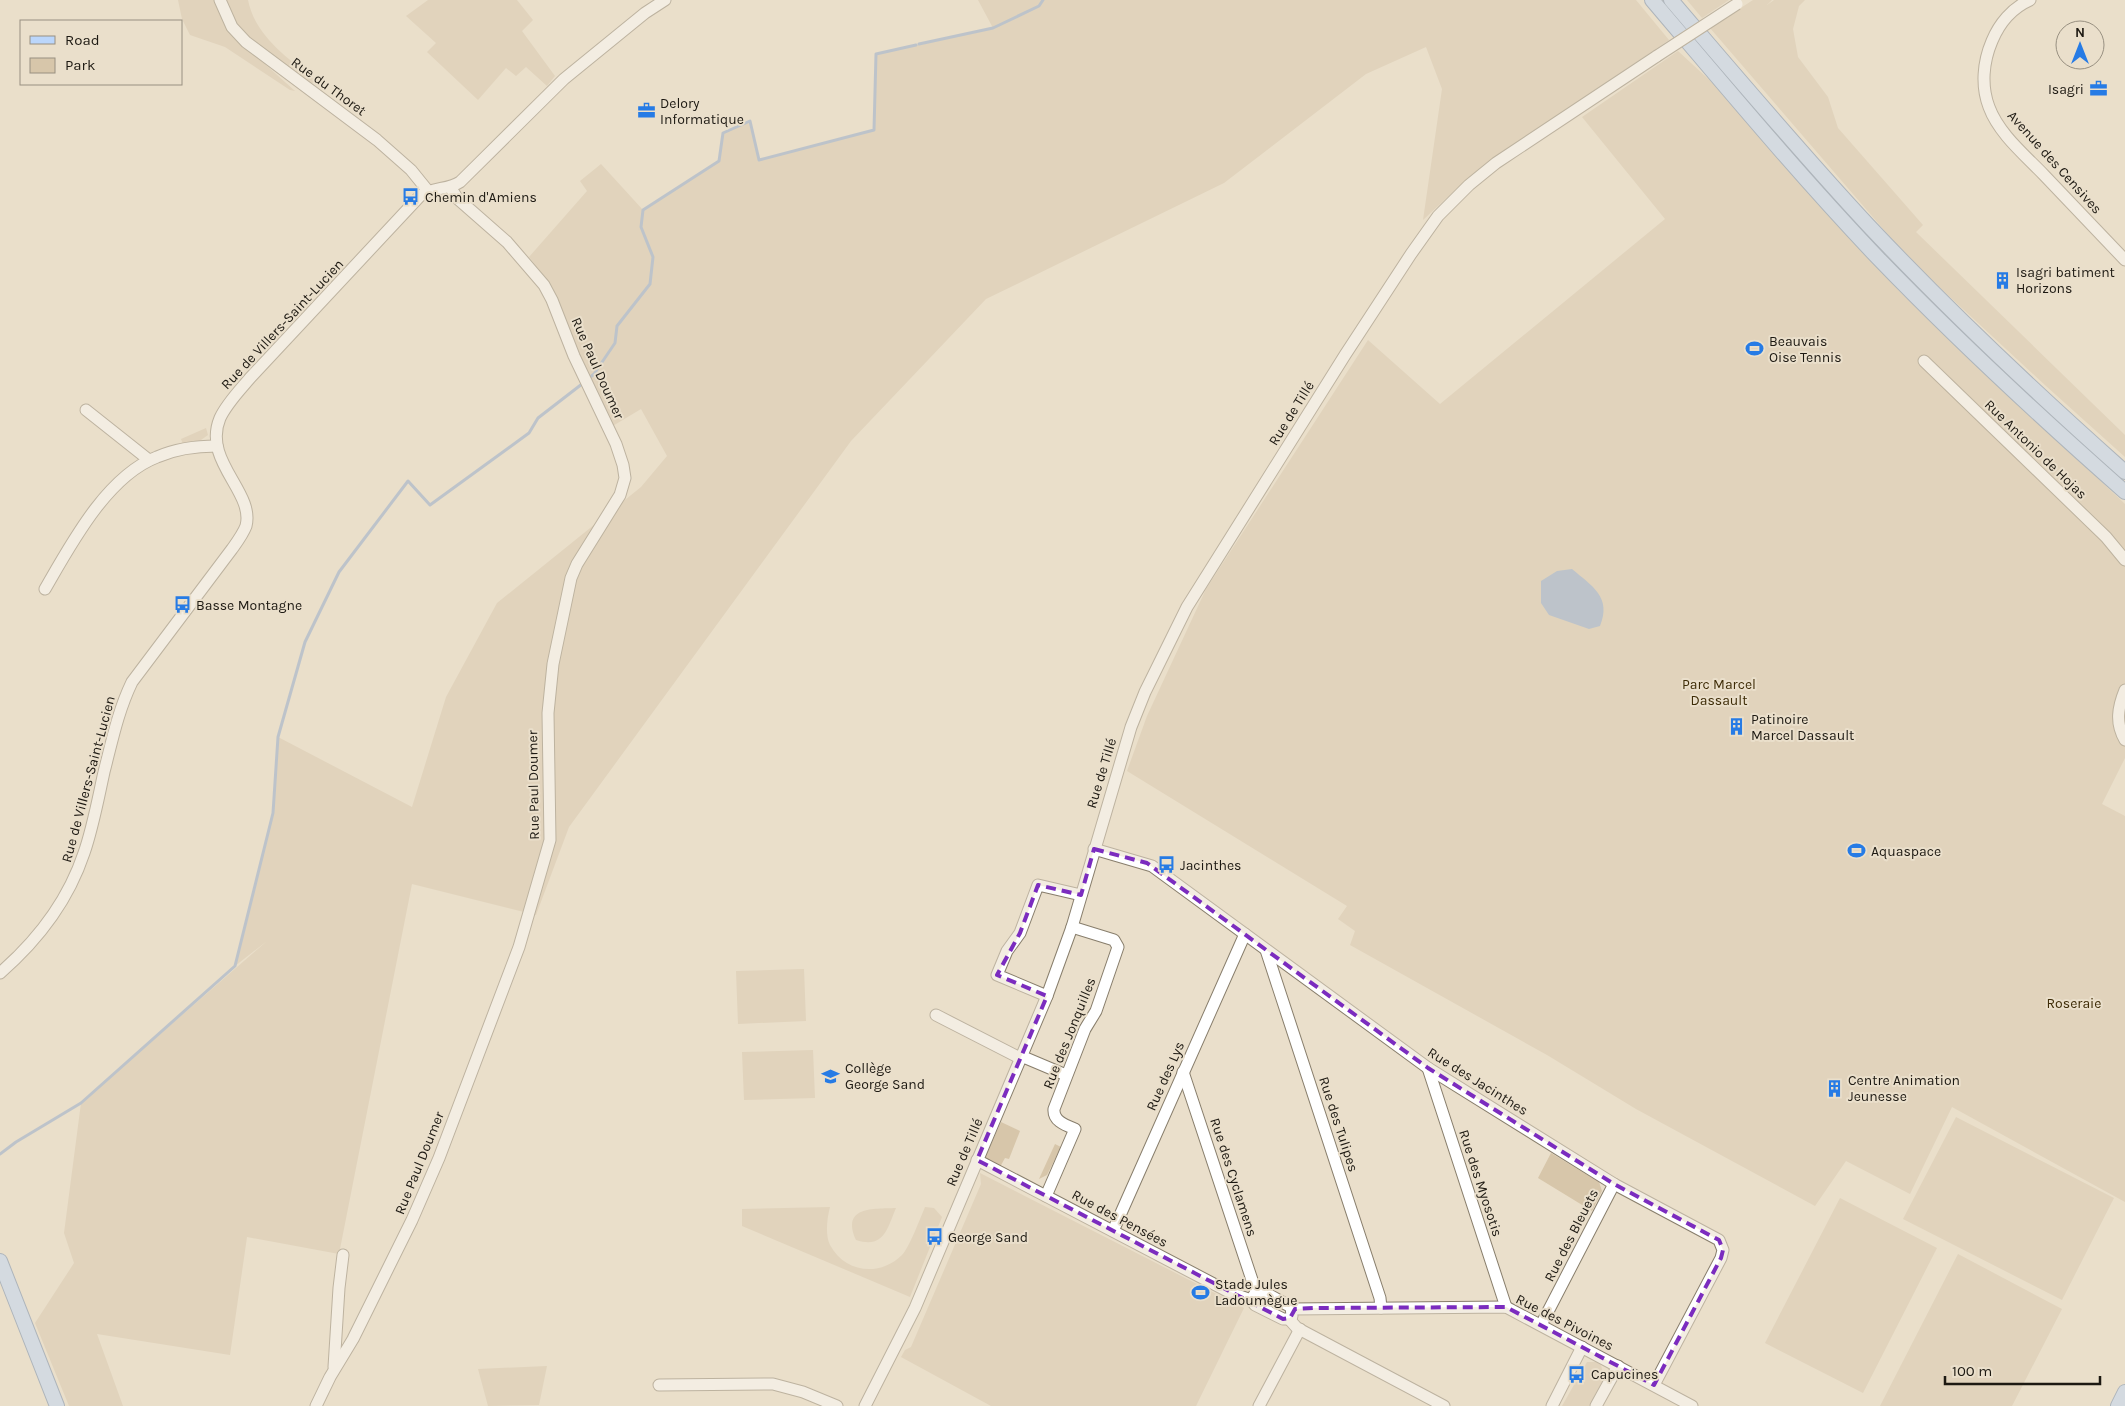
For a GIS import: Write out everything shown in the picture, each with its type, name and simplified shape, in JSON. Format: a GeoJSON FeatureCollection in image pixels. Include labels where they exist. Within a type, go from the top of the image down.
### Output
{"type":"FeatureCollection","features":[{"type":"Feature","properties":{"kind":"main road"},"geometry":{"type":"LineString","coordinates":[[1652,0],[1774,142],[1878,258],[2007,386],[2125,492]]}},
{"type":"Feature","properties":{"kind":"main road"},"geometry":{"type":"LineString","coordinates":[[1671,0],[1801,152],[1860,217],[1940,300],[2057,412],[2125,472]]}},
{"type":"Feature","properties":{"kind":"main road"},"geometry":{"type":"LineString","coordinates":[[2057,412],[2096,438],[2125,461]]}},
{"type":"Feature","properties":{"kind":"main road"},"geometry":{"type":"LineString","coordinates":[[0,1261],[3,1276],[57,1406]]}},
{"type":"Feature","properties":{"kind":"street","name":"Rue du Thoret"},"geometry":{"type":"LineString","coordinates":[[220,0],[232,27],[246,42],[377,140],[411,170],[428,191]]}},
{"type":"Feature","properties":{"kind":"street","name":"Rue de Villers-Saint-Lucien"},"geometry":{"type":"LineString","coordinates":[[0,973],[37,937],[55,912],[76,876],[88,840],[116,724],[123,701],[132,682],[232,549],[245,528],[246,516],[243,503],[217,446],[217,432],[220,419],[239,390],[410,205],[428,191],[450,187],[466,177],[564,79],[645,13],[665,0]]}},
{"type":"Feature","properties":{"kind":"street","name":"Avenue des Censives"},"geometry":{"type":"LineString","coordinates":[[2030,0],[2007,17],[1996,32],[1989,48],[1985,65],[1984,84],[1990,108],[1998,124],[2010,139],[2125,260]]}},
{"type":"Feature","properties":{"kind":"street","name":"Rue de Tillé"},"geometry":{"type":"LineString","coordinates":[[865,1406],[915,1308],[1047,996],[1072,927],[1133,721],[1187,607],[1405,263],[1438,216],[1475,180],[1508,155],[1739,2]]}},
{"type":"Feature","properties":{"kind":"street","name":"Rue Paul Doumer"},"geometry":{"type":"LineString","coordinates":[[316,1406],[334,1368],[353,1339],[416,1211],[442,1149],[519,947],[550,840],[548,713],[553,664],[571,578],[620,495],[625,478],[616,444],[574,356],[552,300],[544,285],[507,242],[458,199],[450,187]]}},
{"type":"Feature","properties":{"kind":"street","name":"Rue Antonio de Hojas"},"geometry":{"type":"LineString","coordinates":[[1924,361],[2106,537],[2125,560]]}},
{"type":"Feature","properties":{"kind":"street"},"geometry":{"type":"LineString","coordinates":[[86,410],[149,460]]}},
{"type":"Feature","properties":{"kind":"street"},"geometry":{"type":"LineString","coordinates":[[46,589],[74,539],[116,484],[128,473],[149,460],[164,454],[217,446]]}},
{"type":"Feature","properties":{"kind":"street"},"geometry":{"type":"LineString","coordinates":[[2125,690],[2118,714],[2119,724],[2125,740]]}},
{"type":"Feature","properties":{"kind":"street","name":"Rue des Jacinthes"},"geometry":{"type":"LineString","coordinates":[[1094,849],[1152,866],[1428,1068],[1614,1184],[1715,1237],[1721,1242],[1722,1258],[1654,1385]]}},
{"type":"Feature","properties":{"kind":"street"},"geometry":{"type":"LineString","coordinates":[[1047,996],[997,975],[1007,951],[1020,933],[1038,885],[1082,895]]}},
{"type":"Feature","properties":{"kind":"street","name":"Rue des Jonquilles"},"geometry":{"type":"LineString","coordinates":[[1046,1196],[1075,1129],[1057,1120],[1053,1113],[1085,1029],[1096,1010],[1118,947],[1114,940],[1072,927]]}},
{"type":"Feature","properties":{"kind":"street","name":"Rue des Lys"},"geometry":{"type":"LineString","coordinates":[[1113,1231],[1245,934]]}},
{"type":"Feature","properties":{"kind":"street","name":"Rue des Tulipes"},"geometry":{"type":"LineString","coordinates":[[1266,950],[1377,1289],[1381,1308]]}},
{"type":"Feature","properties":{"kind":"street"},"geometry":{"type":"LineString","coordinates":[[936,1015],[1020,1057],[1066,1075]]}},
{"type":"Feature","properties":{"kind":"street","name":"Rue des Myosotis"},"geometry":{"type":"LineString","coordinates":[[1428,1068],[1506,1307]]}},
{"type":"Feature","properties":{"kind":"street","name":"Rue des Cyclamens"},"geometry":{"type":"LineString","coordinates":[[1183,1072],[1254,1296]]}},
{"type":"Feature","properties":{"kind":"street","name":"Rue des Pensées"},"geometry":{"type":"LineString","coordinates":[[977,1160],[1231,1293],[1254,1296],[1255,1305],[1280,1318],[1291,1314],[1300,1329],[1444,1406]]}},
{"type":"Feature","properties":{"kind":"street","name":"Rue des Bleuets"},"geometry":{"type":"LineString","coordinates":[[1541,1326],[1614,1184]]}},
{"type":"Feature","properties":{"kind":"street"},"geometry":{"type":"LineString","coordinates":[[334,1368],[338,1295],[343,1255]]}},
{"type":"Feature","properties":{"kind":"street","name":"Rue des Pivoines"},"geometry":{"type":"LineString","coordinates":[[1291,1314],[1381,1308],[1506,1307],[1692,1406]]}},
{"type":"Feature","properties":{"kind":"street"},"geometry":{"type":"LineString","coordinates":[[1259,1406],[1300,1329]]}},
{"type":"Feature","properties":{"kind":"street"},"geometry":{"type":"LineString","coordinates":[[1552,1406],[1582,1347]]}},
{"type":"Feature","properties":{"kind":"street"},"geometry":{"type":"LineString","coordinates":[[1596,1406],[1618,1366]]}},
{"type":"Feature","properties":{"kind":"street"},"geometry":{"type":"LineString","coordinates":[[659,1385],[773,1384],[802,1392],[837,1406]]}},
{"type":"Feature","properties":{"kind":"highlighted area"},"geometry":{"type":"Polygon","coordinates":[[[1094,849],[1147,863],[1428,1068],[1614,1184],[1719,1240],[1723,1250],[1721,1258],[1654,1385],[1506,1307],[1313,1308],[1295,1309],[1290,1318],[1283,1319],[977,1160],[1047,996],[997,975],[1020,933],[1038,885],[1081,895],[1094,849]]]}},
{"type":"Feature","properties":{"kind":"green space"},"geometry":{"type":"Polygon","coordinates":[[[178,0],[216,0],[220,15],[229,32],[295,91],[290,90],[225,47],[190,35],[182,19],[178,0]]]}},
{"type":"Feature","properties":{"kind":"green space"},"geometry":{"type":"Polygon","coordinates":[[[226,0],[248,0],[252,13],[265,35],[284,55],[315,80],[309,87],[266,54],[245,35],[230,15],[226,0]]]}},
{"type":"Feature","properties":{"kind":"green space"},"geometry":{"type":"Polygon","coordinates":[[[428,0],[517,0],[533,20],[522,31],[555,76],[547,86],[526,67],[516,76],[506,68],[478,100],[427,52],[436,43],[406,16],[428,0]]]}},
{"type":"Feature","properties":{"kind":"green space"},"geometry":{"type":"Polygon","coordinates":[[[978,0],[1636,0],[1669,40],[1487,163],[1423,220],[1442,89],[1426,47],[1366,74],[1224,183],[986,299],[851,441],[569,827],[536,915],[412,884],[339,1254],[247,1237],[230,1355],[97,1334],[123,1406],[69,1406],[35,1323],[74,1263],[64,1233],[81,1103],[267,941],[235,966],[273,813],[278,737],[412,807],[446,697],[497,603],[641,487],[667,456],[641,409],[611,427],[549,282],[529,257],[587,191],[580,181],[601,164],[643,210],[719,161],[723,133],[750,121],[759,160],[874,130],[876,54],[993,28],[978,0]]]}},
{"type":"Feature","properties":{"kind":"green space"},"geometry":{"type":"Polygon","coordinates":[[[1687,0],[1729,0],[1702,18],[1687,0]]]}},
{"type":"Feature","properties":{"kind":"green space"},"geometry":{"type":"Polygon","coordinates":[[[1753,0],[1772,0],[1767,5],[1774,0],[1805,0],[1799,6],[1793,29],[1798,57],[1828,97],[1838,128],[1923,225],[1916,232],[2125,435],[2125,457],[1909,259],[1710,28],[1753,0]]]}},
{"type":"Feature","properties":{"kind":"green space","name":"Parc Marcel Dassault"},"geometry":{"type":"Polygon","coordinates":[[[1678,51],[1717,87],[1899,291],[2125,504],[2125,758],[2102,804],[2125,816],[2125,1202],[1952,1107],[1910,1194],[1846,1161],[1815,1206],[1636,1109],[1547,1055],[1350,945],[1355,931],[1338,919],[1347,906],[1127,771],[1147,716],[1206,589],[1368,340],[1440,404],[1665,219],[1582,117],[1678,51]]]}},
{"type":"Feature","properties":{"kind":"green space"},"geometry":{"type":"Polygon","coordinates":[[[206,428],[208,435],[201,440],[183,444],[181,439],[206,428]]]}},
{"type":"Feature","properties":{"kind":"green space"},"geometry":{"type":"Polygon","coordinates":[[[804,969],[806,1021],[738,1024],[736,971],[804,969]]]}},
{"type":"Feature","properties":{"kind":"green space"},"geometry":{"type":"Polygon","coordinates":[[[813,1050],[815,1098],[744,1100],[742,1052],[813,1050]]]}},
{"type":"Feature","properties":{"kind":"green space"},"geometry":{"type":"Polygon","coordinates":[[[1956,1117],[2114,1198],[2062,1300],[1903,1219],[1956,1117]]]}},
{"type":"Feature","properties":{"kind":"green space"},"geometry":{"type":"Polygon","coordinates":[[[1001,1122],[1020,1131],[1009,1159],[1005,1158],[1000,1167],[984,1160],[1001,1122]]]}},
{"type":"Feature","properties":{"kind":"green space"},"geometry":{"type":"Polygon","coordinates":[[[1055,1144],[1061,1147],[1047,1175],[1039,1179],[1055,1144]]]}},
{"type":"Feature","properties":{"kind":"green space"},"geometry":{"type":"Polygon","coordinates":[[[1551,1153],[1599,1182],[1602,1191],[1592,1211],[1538,1178],[1551,1153]]]}},
{"type":"Feature","properties":{"kind":"green space"},"geometry":{"type":"Polygon","coordinates":[[[980,1173],[1244,1308],[1196,1406],[991,1406],[901,1357],[905,1350],[911,1347],[981,1184],[980,1173]]]}},
{"type":"Feature","properties":{"kind":"green space"},"geometry":{"type":"Polygon","coordinates":[[[1840,1198],[1937,1248],[1863,1393],[1765,1343],[1840,1198]]]}},
{"type":"Feature","properties":{"kind":"green space"},"geometry":{"type":"Polygon","coordinates":[[[830,1207],[827,1221],[827,1236],[830,1245],[844,1261],[863,1269],[884,1267],[902,1255],[911,1240],[925,1207],[934,1208],[942,1217],[910,1297],[742,1226],[742,1209],[830,1207]]]}},
{"type":"Feature","properties":{"kind":"green space"},"geometry":{"type":"Polygon","coordinates":[[[896,1208],[887,1230],[879,1239],[873,1242],[856,1240],[852,1229],[856,1215],[869,1210],[896,1208]]]}},
{"type":"Feature","properties":{"kind":"green space"},"geometry":{"type":"Polygon","coordinates":[[[1958,1254],[2062,1309],[2012,1406],[1880,1406],[1958,1254]]]}},
{"type":"Feature","properties":{"kind":"green space"},"geometry":{"type":"Polygon","coordinates":[[[1587,1362],[1596,1362],[1601,1365],[1604,1378],[1589,1406],[1562,1406],[1587,1362]]]}},
{"type":"Feature","properties":{"kind":"green space"},"geometry":{"type":"Polygon","coordinates":[[[547,1366],[539,1405],[488,1406],[478,1369],[547,1366]]]}},
{"type":"Feature","properties":{"kind":"water"},"geometry":{"type":"Polygon","coordinates":[[[1572,569],[1593,587],[1602,600],[1604,607],[1600,626],[1589,629],[1549,615],[1541,603],[1541,581],[1557,571],[1572,569]]]}},
{"type":"Feature","properties":{"kind":"waterway"},"geometry":{"type":"LineString","coordinates":[[919,44],[993,28],[1039,6],[1043,0]]}},
{"type":"Feature","properties":{"kind":"waterway"},"geometry":{"type":"LineString","coordinates":[[588,379],[594,374],[615,343],[617,326],[650,284],[653,257],[641,227],[643,210],[719,161],[723,133],[750,121],[759,160],[874,130],[876,54],[916,45]]}},
{"type":"Feature","properties":{"kind":"waterway"},"geometry":{"type":"LineString","coordinates":[[0,1154],[16,1142],[81,1103],[235,966],[273,813],[278,737],[305,642],[339,572],[408,481],[430,505],[529,433],[538,418],[582,384]]}},
{"type":"Feature","properties":{"kind":"place","name":"Isagri"},"geometry":{"type":"Point","coordinates":[2098,89]}},
{"type":"Feature","properties":{"kind":"place","name":"Delory Informatique"},"geometry":{"type":"Point","coordinates":[646,111]}},
{"type":"Feature","properties":{"kind":"place","name":"Chemin d'Amiens"},"geometry":{"type":"Point","coordinates":[411,197]}},
{"type":"Feature","properties":{"kind":"place","name":"Isagri batiment Horizons"},"geometry":{"type":"Point","coordinates":[2002,280]}},
{"type":"Feature","properties":{"kind":"place","name":"Beauvais Oise Tennis"},"geometry":{"type":"Point","coordinates":[1755,349]}},
{"type":"Feature","properties":{"kind":"place","name":"Basse Montagne"},"geometry":{"type":"Point","coordinates":[182,605]}},
{"type":"Feature","properties":{"kind":"place","name":"Patinoire Marcel Dassault"},"geometry":{"type":"Point","coordinates":[1737,727]}},
{"type":"Feature","properties":{"kind":"place","name":"Aquaspace"},"geometry":{"type":"Point","coordinates":[1857,851]}},
{"type":"Feature","properties":{"kind":"place","name":"Jacinthes"},"geometry":{"type":"Point","coordinates":[1166,865]}},
{"type":"Feature","properties":{"kind":"place","name":"Collège George Sand"},"geometry":{"type":"Point","coordinates":[831,1076]}},
{"type":"Feature","properties":{"kind":"place","name":"Centre Animation Jeunesse"},"geometry":{"type":"Point","coordinates":[1834,1088]}},
{"type":"Feature","properties":{"kind":"place","name":"George Sand"},"geometry":{"type":"Point","coordinates":[934,1237]}},
{"type":"Feature","properties":{"kind":"place","name":"Stade Jules Ladoumègue"},"geometry":{"type":"Point","coordinates":[1201,1292]}},
{"type":"Feature","properties":{"kind":"place","name":"Capucines"},"geometry":{"type":"Point","coordinates":[1577,1374]}},
{"type":"Feature","properties":{"kind":"park label","name":"Roseraie"},"geometry":{"type":"Point","coordinates":[2074,1003]}}]}
